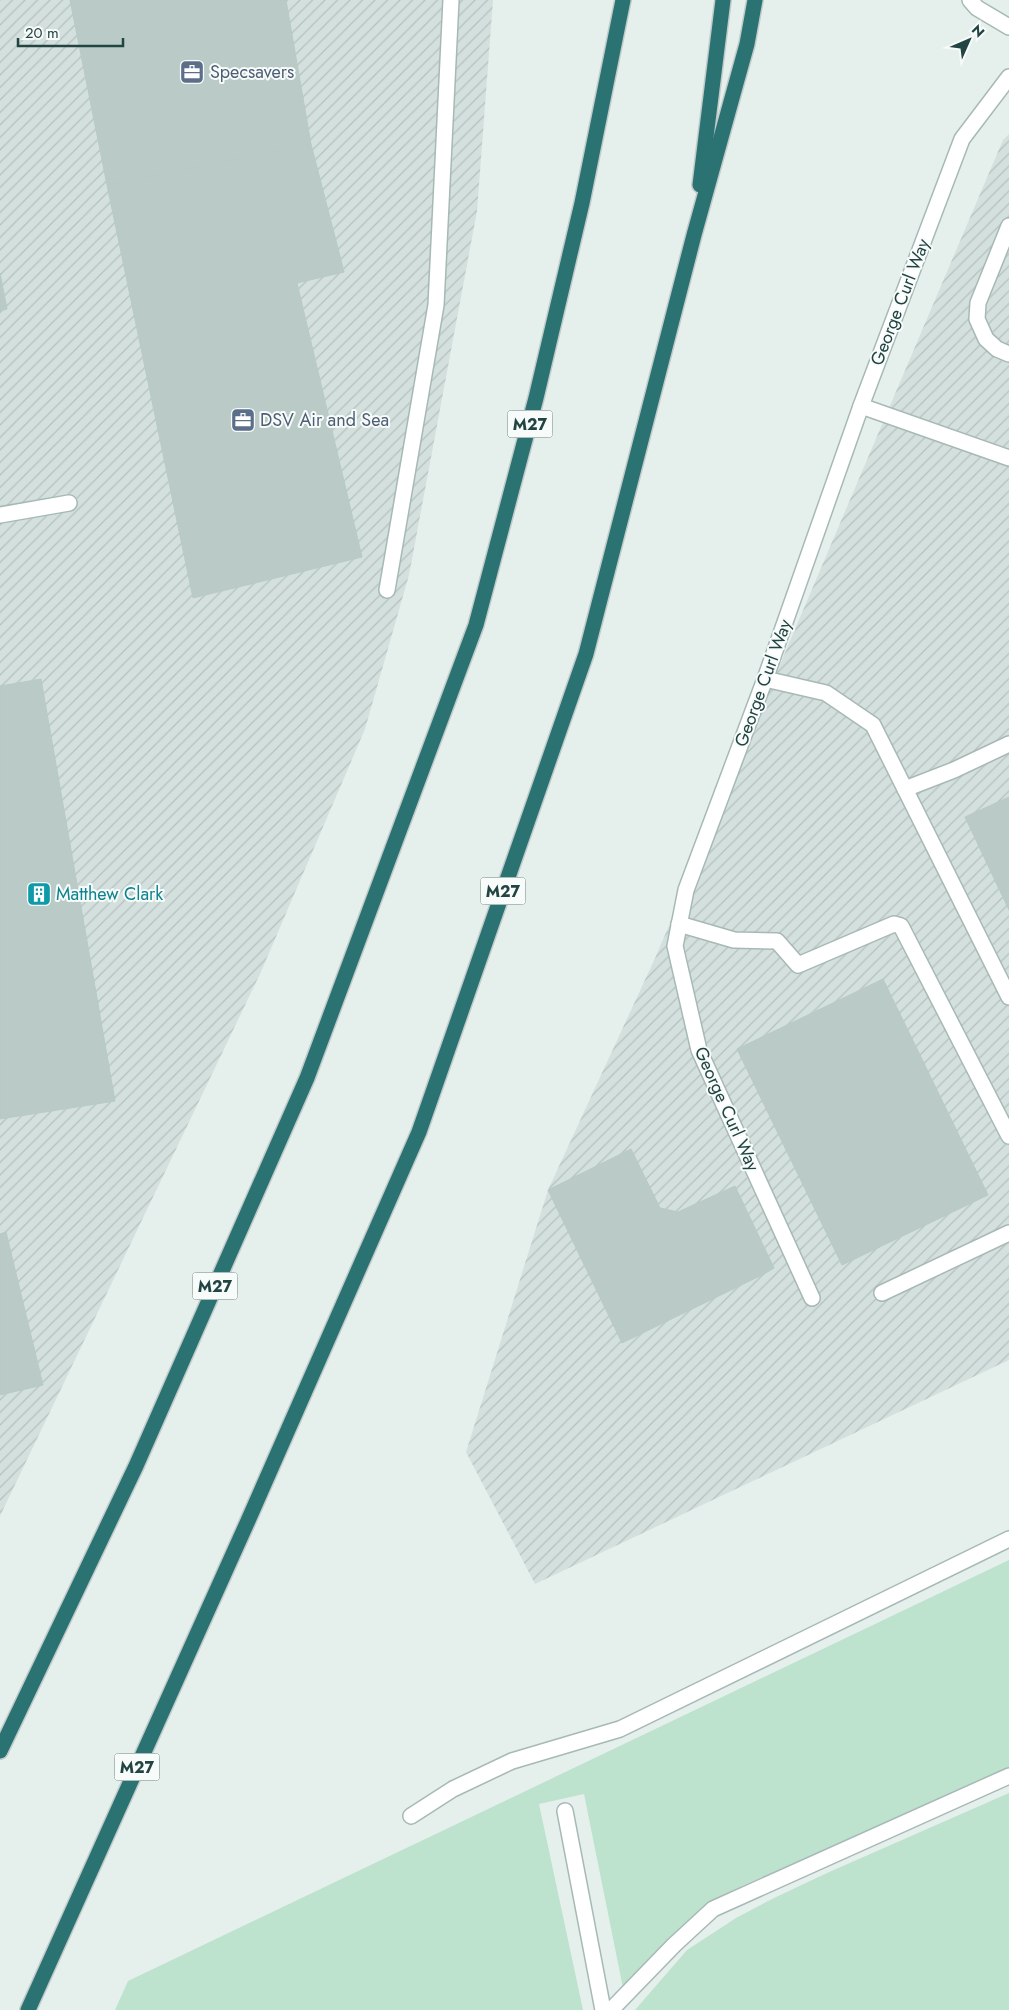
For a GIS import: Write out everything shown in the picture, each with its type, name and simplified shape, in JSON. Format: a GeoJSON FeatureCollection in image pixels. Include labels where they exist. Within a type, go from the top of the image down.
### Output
{"type":"FeatureCollection","features":[{"type":"Feature","properties":{"kind":"highway","name":"M27"},"geometry":{"type":"LineString","coordinates":[[618,0],[619,27]]}},
{"type":"Feature","properties":{"kind":"highway","name":"M27"},"geometry":{"type":"LineString","coordinates":[[0,1751],[136,1466],[307,1078],[476,625],[536,398],[582,203],[623,0]]}},
{"type":"Feature","properties":{"kind":"highway","name":"M27"},"geometry":{"type":"LineString","coordinates":[[694,235],[724,0]]}},
{"type":"Feature","properties":{"kind":"highway","name":"M27"},"geometry":{"type":"LineString","coordinates":[[28,2010],[243,1532],[419,1132],[586,654],[694,235],[747,44],[755,0]]}},
{"type":"Feature","properties":{"kind":"street"},"geometry":{"type":"LineString","coordinates":[[387,590],[436,305],[451,0]]}},
{"type":"Feature","properties":{"kind":"street"},"geometry":{"type":"LineString","coordinates":[[970,0],[977,8],[1009,27]]}},
{"type":"Feature","properties":{"kind":"street","name":"George Curl Way"},"geometry":{"type":"LineString","coordinates":[[812,1298],[699,1050],[675,946],[686,890],[765,679],[861,406],[962,139],[1009,77]]}},
{"type":"Feature","properties":{"kind":"street"},"geometry":{"type":"LineString","coordinates":[[1009,226],[978,303],[977,319],[986,339],[997,349],[1009,354]]}},
{"type":"Feature","properties":{"kind":"street"},"geometry":{"type":"LineString","coordinates":[[861,406],[1009,458]]}},
{"type":"Feature","properties":{"kind":"street"},"geometry":{"type":"LineString","coordinates":[[0,516],[69,503]]}},
{"type":"Feature","properties":{"kind":"street"},"geometry":{"type":"LineString","coordinates":[[765,679],[826,693],[873,725],[1009,997]]}},
{"type":"Feature","properties":{"kind":"street"},"geometry":{"type":"LineString","coordinates":[[905,789],[954,770],[1009,744]]}},
{"type":"Feature","properties":{"kind":"street"},"geometry":{"type":"LineString","coordinates":[[679,924],[734,940],[777,941],[798,965],[894,924],[901,926],[1009,1136]]}},
{"type":"Feature","properties":{"kind":"street"},"geometry":{"type":"LineString","coordinates":[[882,1294],[1009,1233]]}},
{"type":"Feature","properties":{"kind":"street"},"geometry":{"type":"LineString","coordinates":[[411,1816],[453,1789],[512,1761],[620,1729],[1009,1539]]}},
{"type":"Feature","properties":{"kind":"street"},"geometry":{"type":"LineString","coordinates":[[611,2010],[674,1945],[713,1909],[1009,1776]]}},
{"type":"Feature","properties":{"kind":"street"},"geometry":{"type":"LineString","coordinates":[[565,1811],[603,2010]]}},
{"type":"Feature","properties":{"kind":"shaded area"},"geometry":{"type":"Polygon","coordinates":[[[0,0],[493,0],[477,211],[409,575],[365,729],[260,974],[0,1516],[0,0]]]}},
{"type":"Feature","properties":{"kind":"shaded area"},"geometry":{"type":"Polygon","coordinates":[[[1009,134],[1009,1360],[535,1584],[466,1452],[548,1190],[656,956],[1003,140],[1009,134]]]}},
{"type":"Feature","properties":{"kind":"green space"},"geometry":{"type":"Polygon","coordinates":[[[1009,1560],[1009,1767],[744,1885],[713,1903],[624,1993],[584,1794],[539,1804],[583,2010],[115,2010],[128,1981],[1009,1560]]]}},
{"type":"Feature","properties":{"kind":"green space"},"geometry":{"type":"Polygon","coordinates":[[[1009,1793],[1009,2010],[635,2010],[687,1950],[736,1918],[827,1873],[1009,1793]]]}},
{"type":"Feature","properties":{"kind":"building","name":"Specsavers"},"geometry":{"type":"Polygon","coordinates":[[[70,0],[286,0],[311,144],[107,185],[70,0]]]}},
{"type":"Feature","properties":{"kind":"building","name":"DSV Air and Sea"},"geometry":{"type":"Polygon","coordinates":[[[311,144],[344,272],[297,283],[362,557],[193,598],[107,185],[311,144]]]}},
{"type":"Feature","properties":{"kind":"building"},"geometry":{"type":"Polygon","coordinates":[[[0,273],[7,309],[0,311],[0,273]]]}},
{"type":"Feature","properties":{"kind":"building","name":"Matthew Clark"},"geometry":{"type":"Polygon","coordinates":[[[41,679],[115,1101],[0,1119],[0,686],[41,679]]]}},
{"type":"Feature","properties":{"kind":"building"},"geometry":{"type":"Polygon","coordinates":[[[1009,797],[1009,910],[965,817],[1009,797]]]}},
{"type":"Feature","properties":{"kind":"building"},"geometry":{"type":"Polygon","coordinates":[[[883,979],[988,1195],[842,1265],[737,1049],[883,979]]]}},
{"type":"Feature","properties":{"kind":"building"},"geometry":{"type":"Polygon","coordinates":[[[631,1149],[660,1208],[678,1212],[735,1186],[774,1268],[622,1343],[548,1190],[631,1149]]]}},
{"type":"Feature","properties":{"kind":"building"},"geometry":{"type":"Polygon","coordinates":[[[6,1232],[43,1385],[0,1395],[0,1234],[6,1232]]]}},
{"type":"Feature","properties":{"kind":"place","name":"Specsavers"},"geometry":{"type":"Point","coordinates":[192,72]}},
{"type":"Feature","properties":{"kind":"place","name":"DSV Air and Sea"},"geometry":{"type":"Point","coordinates":[243,420]}},
{"type":"Feature","properties":{"kind":"place","name":"Matthew Clark"},"geometry":{"type":"Point","coordinates":[39,894]}}]}
